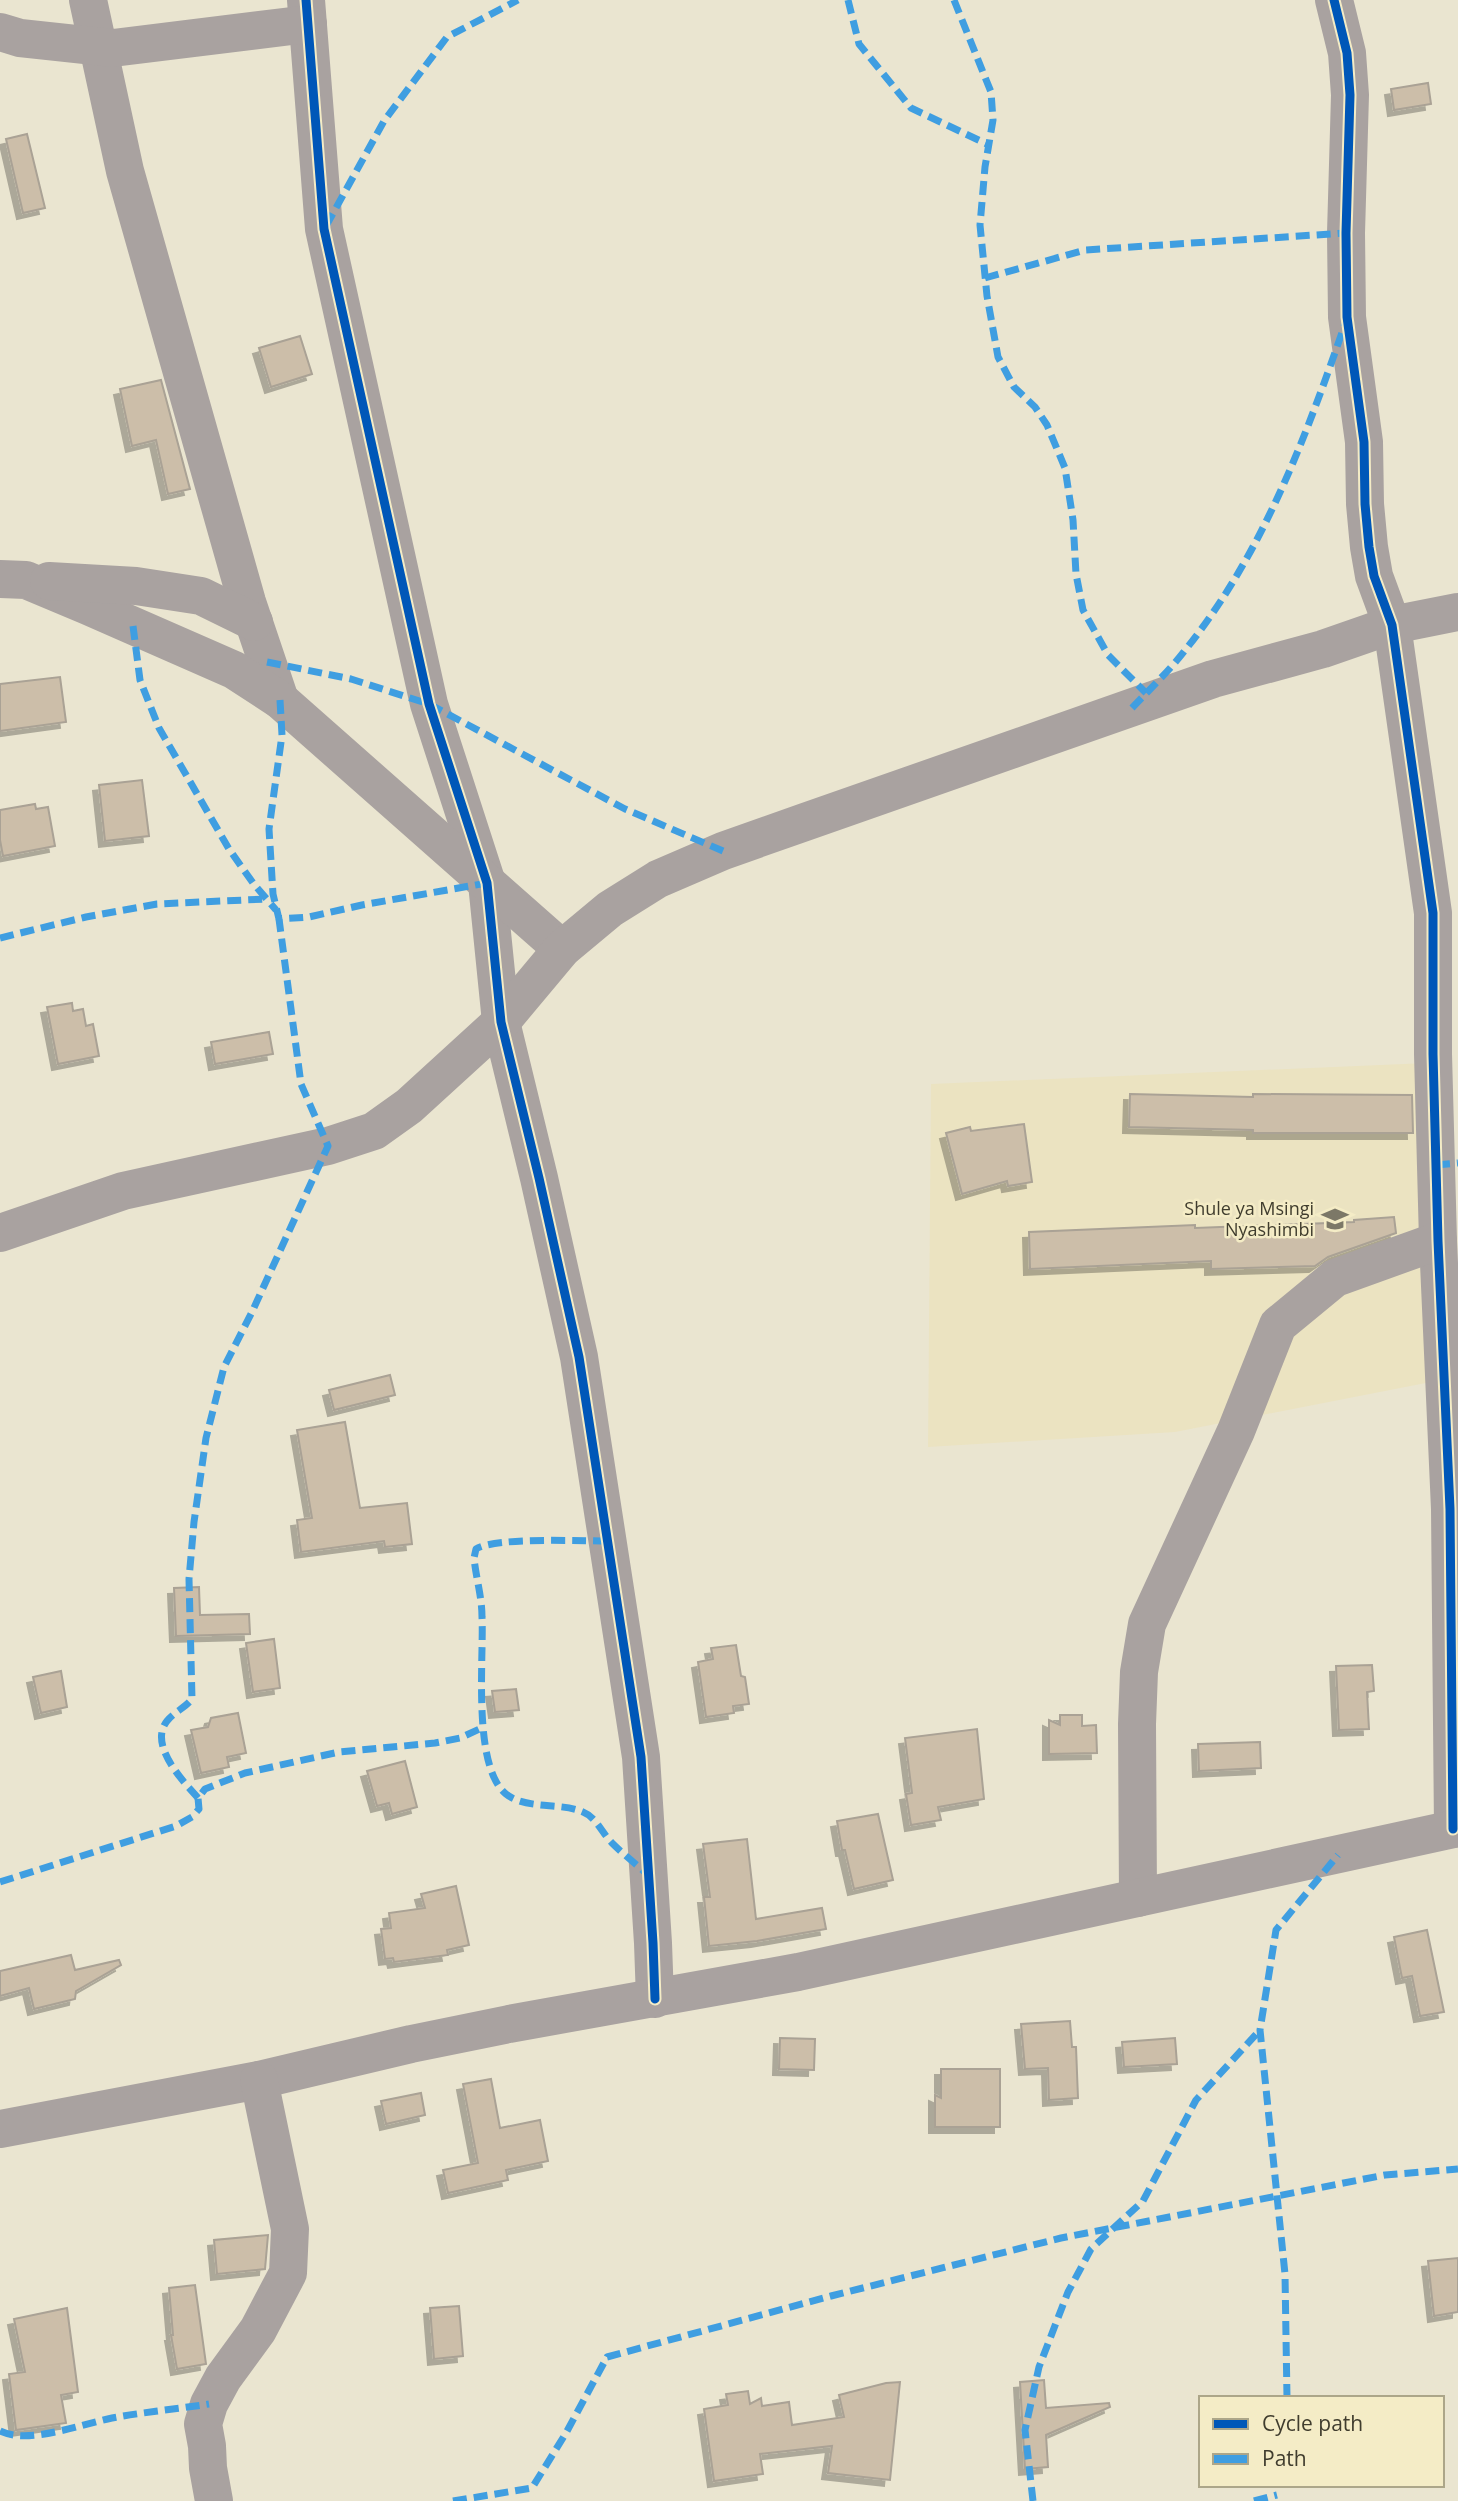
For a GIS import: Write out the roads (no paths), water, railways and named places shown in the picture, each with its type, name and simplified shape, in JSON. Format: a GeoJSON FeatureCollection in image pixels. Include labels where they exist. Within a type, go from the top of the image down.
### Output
{"type":"FeatureCollection","features":[{"type":"Feature","properties":{"kind":"street"},"geometry":{"type":"LineString","coordinates":[[88,0],[125,172],[204,456],[280,700]]}},
{"type":"Feature","properties":{"kind":"street"},"geometry":{"type":"LineString","coordinates":[[0,2129],[259,2080],[411,2044],[798,1972],[1455,1829],[1450,1509],[1433,1054],[1433,913],[1392,625],[1374,576],[1369,547],[1364,442],[1347,317],[1346,233],[1350,96],[1347,53],[1334,0]]}},
{"type":"Feature","properties":{"kind":"street"},"geometry":{"type":"LineString","coordinates":[[0,32],[20,38],[113,48],[307,12],[324,229],[429,704],[487,883],[500,1022],[539,1178],[579,1357],[641,1757],[655,1999]]}},
{"type":"Feature","properties":{"kind":"street"},"geometry":{"type":"LineString","coordinates":[[13,580],[136,586],[201,596],[254,621]]}},
{"type":"Feature","properties":{"kind":"street"},"geometry":{"type":"LineString","coordinates":[[13,580],[234,670],[280,700],[562,949]]}},
{"type":"Feature","properties":{"kind":"street"},"geometry":{"type":"LineString","coordinates":[[0,1233],[123,1191],[328,1146],[374,1131],[409,1106],[500,1022],[562,949],[610,909],[658,879],[723,852],[1213,679],[1324,649],[1392,625],[1458,612]]}},
{"type":"Feature","properties":{"kind":"street"},"geometry":{"type":"LineString","coordinates":[[1138,1898],[1137,1724],[1139,1672],[1147,1624],[1236,1431],[1278,1325],[1335,1278],[1438,1241]]}},
{"type":"Feature","properties":{"kind":"street"},"geometry":{"type":"LineString","coordinates":[[214,2501],[203,2424],[209,2404],[223,2378],[258,2330],[288,2273],[290,2230],[259,2080]]}},
{"type":"Feature","properties":{"kind":"place","name":"Shule ya Msingi Nyashimbi"},"geometry":{"type":"Point","coordinates":[1335,1219]}}]}
